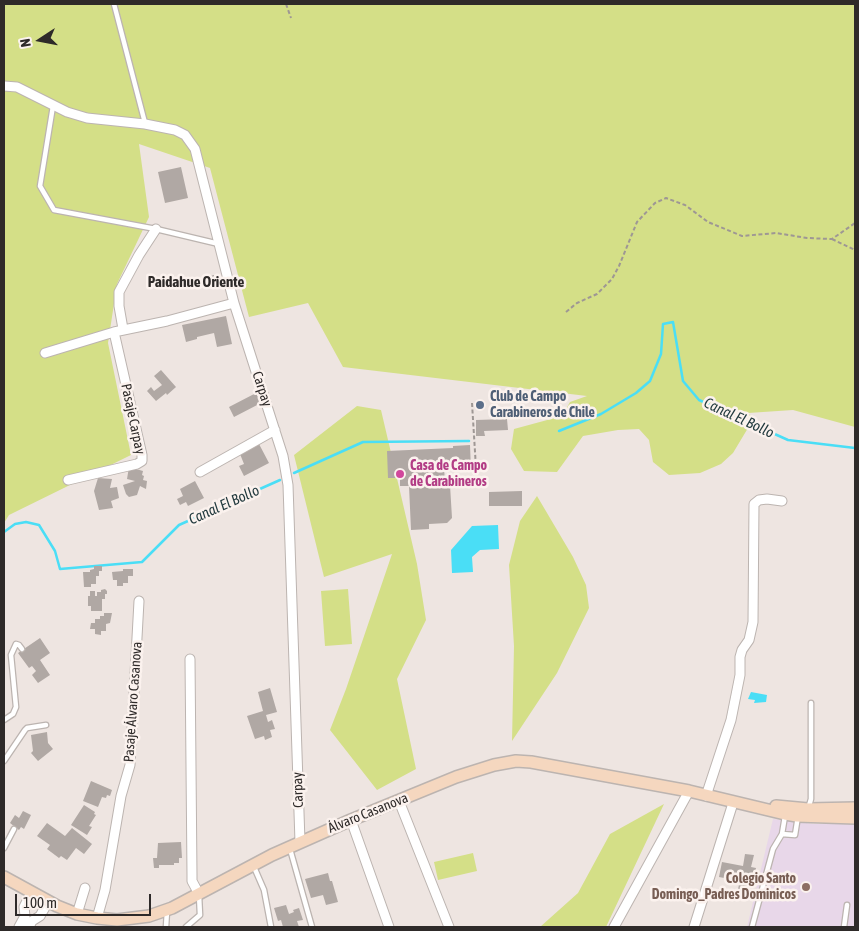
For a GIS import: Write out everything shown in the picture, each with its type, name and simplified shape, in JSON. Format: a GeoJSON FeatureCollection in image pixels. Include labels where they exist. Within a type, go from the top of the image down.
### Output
{"type":"FeatureCollection","features":[{"type":"Feature","properties":{"kind":"street","name":"Carpay"},"geometry":{"type":"LineString","coordinates":[[4,86],[17,87],[67,112],[87,118],[145,124],[175,130],[185,136],[192,144],[234,303],[283,456],[288,484],[300,842]]}},
{"type":"Feature","properties":{"kind":"street","name":"Pasaje Carpay"},"geometry":{"type":"LineString","coordinates":[[68,480],[137,464],[142,461],[119,330],[119,292],[139,254],[156,229]]}},
{"type":"Feature","properties":{"kind":"street"},"geometry":{"type":"LineString","coordinates":[[45,353],[119,330],[167,321],[234,303]]}},
{"type":"Feature","properties":{"kind":"street"},"geometry":{"type":"LineString","coordinates":[[200,472],[275,430]]}},
{"type":"Feature","properties":{"kind":"street"},"geometry":{"type":"LineString","coordinates":[[706,796],[731,720],[740,675],[740,657],[742,650],[749,640],[753,622],[754,504],[759,500],[782,501]]}},
{"type":"Feature","properties":{"kind":"street","name":"Pasaje Álvaro Casanova"},"geometry":{"type":"LineString","coordinates":[[103,922],[104,890],[121,796],[130,764],[139,602]]}},
{"type":"Feature","properties":{"kind":"street"},"geometry":{"type":"LineString","coordinates":[[190,659],[192,881],[199,894]]}},
{"type":"Feature","properties":{"kind":"street","name":"Álvaro Casanova"},"geometry":{"type":"LineString","coordinates":[[4,877],[48,902],[103,922],[139,918],[167,910],[289,847],[399,800],[474,771],[516,761],[532,762],[689,791],[785,814],[855,818]]}},
{"type":"Feature","properties":{"kind":"street"},"geometry":{"type":"LineString","coordinates":[[614,927],[689,791]]}},
{"type":"Feature","properties":{"kind":"street"},"geometry":{"type":"LineString","coordinates":[[399,800],[449,927]]}},
{"type":"Feature","properties":{"kind":"street"},"geometry":{"type":"LineString","coordinates":[[694,927],[733,803]]}},
{"type":"Feature","properties":{"kind":"street","name":"Álvaro Casanova"},"geometry":{"type":"LineString","coordinates":[[752,807],[771,805],[808,809],[855,808]]}},
{"type":"Feature","properties":{"kind":"street"},"geometry":{"type":"LineString","coordinates":[[351,820],[389,927]]}},
{"type":"Feature","properties":{"kind":"street"},"geometry":{"type":"LineString","coordinates":[[77,914],[85,888]]}},
{"type":"Feature","properties":{"kind":"street"},"geometry":{"type":"LineString","coordinates":[[19,927],[25,916],[24,907],[31,893]]}},
{"type":"Feature","properties":{"kind":"street"},"geometry":{"type":"LineString","coordinates":[[29,927],[32,921],[40,916],[48,902]]}},
{"type":"Feature","properties":{"kind":"lane"},"geometry":{"type":"LineString","coordinates":[[114,4],[145,124]]}},
{"type":"Feature","properties":{"kind":"lane"},"geometry":{"type":"LineString","coordinates":[[53,104],[40,186],[54,210],[156,229],[219,244]]}},
{"type":"Feature","properties":{"kind":"lane"},"geometry":{"type":"LineString","coordinates":[[4,720],[13,714],[16,707],[11,656],[16,644],[22,649]]}},
{"type":"Feature","properties":{"kind":"lane"},"geometry":{"type":"LineString","coordinates":[[782,834],[796,835],[797,816],[808,809],[811,799],[811,703]]}},
{"type":"Feature","properties":{"kind":"lane"},"geometry":{"type":"LineString","coordinates":[[4,761],[24,730],[46,725]]}},
{"type":"Feature","properties":{"kind":"lane"},"geometry":{"type":"LineString","coordinates":[[752,927],[770,857],[782,834],[785,814]]}},
{"type":"Feature","properties":{"kind":"lane"},"geometry":{"type":"LineString","coordinates":[[4,848],[14,829]]}},
{"type":"Feature","properties":{"kind":"lane"},"geometry":{"type":"LineString","coordinates":[[289,847],[312,927]]}},
{"type":"Feature","properties":{"kind":"lane"},"geometry":{"type":"LineString","coordinates":[[253,865],[264,890],[271,927]]}},
{"type":"Feature","properties":{"kind":"lane"},"geometry":{"type":"LineString","coordinates":[[186,927],[200,915],[199,894]]}},
{"type":"Feature","properties":{"kind":"lane"},"geometry":{"type":"LineString","coordinates":[[844,927],[846,905]]}},
{"type":"Feature","properties":{"kind":"lane"},"geometry":{"type":"LineString","coordinates":[[166,927],[167,910]]}},
{"type":"Feature","properties":{"kind":"path"},"geometry":{"type":"LineString","coordinates":[[286,4],[290,18]]}},
{"type":"Feature","properties":{"kind":"path"},"geometry":{"type":"LineString","coordinates":[[566,312],[578,303],[597,294],[612,279],[620,266],[637,222],[655,203],[666,198],[685,206],[708,222],[742,236],[776,233],[807,238],[832,239],[855,250]]}},
{"type":"Feature","properties":{"kind":"path"},"geometry":{"type":"LineString","coordinates":[[832,239],[855,223]]}},
{"type":"Feature","properties":{"kind":"path"},"geometry":{"type":"LineString","coordinates":[[472,404],[476,468]]}},
{"type":"Feature","properties":{"kind":"shaded area","name":"Colegio Santo Domingo_Padres Dominicos"},"geometry":{"type":"Polygon","coordinates":[[[773,819],[815,824],[855,824],[855,927],[747,927],[773,819]]]}},
{"type":"Feature","properties":{"kind":"green space"},"geometry":{"type":"Polygon","coordinates":[[[4,4],[855,4],[855,427],[793,410],[748,413],[754,418],[733,453],[721,464],[700,473],[669,475],[653,462],[649,440],[639,429],[618,430],[583,436],[557,472],[524,471],[511,449],[514,429],[562,416],[570,402],[587,396],[343,367],[308,303],[249,317],[210,168],[139,144],[149,217],[117,284],[108,343],[131,455],[9,515],[4,523],[4,4]]]}},
{"type":"Feature","properties":{"kind":"green space"},"geometry":{"type":"Polygon","coordinates":[[[357,406],[381,410],[417,564],[426,620],[397,679],[416,769],[377,790],[330,730],[392,554],[324,577],[294,455],[357,406]]]}},
{"type":"Feature","properties":{"kind":"green space"},"geometry":{"type":"Polygon","coordinates":[[[537,496],[573,557],[586,585],[589,608],[557,673],[512,741],[514,646],[509,565],[520,521],[537,496]]]}},
{"type":"Feature","properties":{"kind":"green space"},"geometry":{"type":"Polygon","coordinates":[[[348,589],[352,644],[325,646],[321,591],[348,589]]]}},
{"type":"Feature","properties":{"kind":"green space"},"geometry":{"type":"Polygon","coordinates":[[[664,804],[606,927],[540,927],[578,893],[610,834],[664,804]]]}},
{"type":"Feature","properties":{"kind":"green space"},"geometry":{"type":"Polygon","coordinates":[[[473,853],[477,871],[438,880],[434,862],[473,853]]]}},
{"type":"Feature","properties":{"kind":"water"},"geometry":{"type":"Polygon","coordinates":[[[498,525],[499,549],[480,550],[472,557],[473,572],[452,573],[451,550],[472,526],[498,525]]]}},
{"type":"Feature","properties":{"kind":"water"},"geometry":{"type":"Polygon","coordinates":[[[751,692],[767,695],[766,702],[754,703],[755,700],[748,699],[751,692]]]}},
{"type":"Feature","properties":{"kind":"building"},"geometry":{"type":"Polygon","coordinates":[[[181,167],[188,198],[165,203],[158,172],[181,167]]]}},
{"type":"Feature","properties":{"kind":"building"},"geometry":{"type":"Polygon","coordinates":[[[214,275],[216,285],[204,288],[201,278],[214,275]]]}},
{"type":"Feature","properties":{"kind":"building"},"geometry":{"type":"Polygon","coordinates":[[[226,316],[232,344],[217,347],[214,333],[186,342],[182,325],[226,316]]]}},
{"type":"Feature","properties":{"kind":"building"},"geometry":{"type":"Polygon","coordinates":[[[161,370],[176,387],[156,401],[147,391],[151,387],[154,391],[162,385],[154,376],[161,370]]]}},
{"type":"Feature","properties":{"kind":"building"},"geometry":{"type":"Polygon","coordinates":[[[256,393],[261,403],[234,417],[229,407],[256,393]]]}},
{"type":"Feature","properties":{"kind":"building"},"geometry":{"type":"Polygon","coordinates":[[[507,419],[508,430],[484,431],[485,436],[476,436],[476,420],[507,419]]]}},
{"type":"Feature","properties":{"kind":"building"},"geometry":{"type":"Polygon","coordinates":[[[259,444],[269,463],[244,476],[239,466],[244,464],[240,454],[259,444]]]}},
{"type":"Feature","properties":{"kind":"building"},"geometry":{"type":"Polygon","coordinates":[[[470,445],[471,470],[455,470],[455,464],[444,465],[445,485],[450,485],[452,518],[447,523],[429,524],[429,529],[411,530],[409,486],[400,486],[400,478],[388,478],[387,451],[453,448],[453,446],[470,445]]]}},
{"type":"Feature","properties":{"kind":"building"},"geometry":{"type":"Polygon","coordinates":[[[129,467],[143,471],[143,480],[147,481],[146,489],[140,486],[137,495],[129,497],[123,485],[135,481],[127,479],[129,467]]]}},
{"type":"Feature","properties":{"kind":"building"},"geometry":{"type":"Polygon","coordinates":[[[98,478],[112,479],[110,488],[117,487],[119,498],[111,501],[113,508],[99,510],[94,491],[98,478]]]}},
{"type":"Feature","properties":{"kind":"building"},"geometry":{"type":"Polygon","coordinates":[[[195,481],[204,498],[188,506],[186,502],[180,505],[177,499],[183,496],[180,489],[195,481]]]}},
{"type":"Feature","properties":{"kind":"building"},"geometry":{"type":"Polygon","coordinates":[[[522,491],[522,506],[489,506],[489,492],[522,491]]]}},
{"type":"Feature","properties":{"kind":"building"},"geometry":{"type":"Polygon","coordinates":[[[94,566],[102,566],[99,576],[96,576],[96,584],[91,584],[91,587],[84,587],[83,572],[90,572],[90,570],[94,569],[94,566]]]}},
{"type":"Feature","properties":{"kind":"building"},"geometry":{"type":"Polygon","coordinates":[[[123,569],[133,569],[133,576],[128,576],[128,583],[123,583],[123,586],[117,586],[117,580],[113,580],[112,572],[123,571],[123,569]]]}},
{"type":"Feature","properties":{"kind":"building"},"geometry":{"type":"Polygon","coordinates":[[[105,589],[107,594],[105,594],[105,599],[102,599],[102,611],[91,611],[91,606],[88,606],[90,591],[95,591],[95,596],[97,596],[97,592],[105,589]]]}},
{"type":"Feature","properties":{"kind":"building"},"geometry":{"type":"Polygon","coordinates":[[[104,613],[112,613],[110,623],[106,624],[106,631],[101,631],[101,635],[95,634],[95,629],[90,629],[91,623],[95,623],[95,619],[100,619],[100,616],[104,616],[104,613]]]}},
{"type":"Feature","properties":{"kind":"building"},"geometry":{"type":"Polygon","coordinates":[[[40,638],[50,653],[40,660],[50,675],[38,683],[32,675],[36,671],[32,666],[29,668],[18,653],[40,638]]]}},
{"type":"Feature","properties":{"kind":"building"},"geometry":{"type":"Polygon","coordinates":[[[270,688],[277,712],[266,715],[268,722],[272,720],[275,729],[270,730],[272,737],[265,740],[264,736],[255,739],[247,716],[263,711],[258,692],[270,688]]]}},
{"type":"Feature","properties":{"kind":"building"},"geometry":{"type":"Polygon","coordinates":[[[47,732],[48,743],[53,749],[38,761],[31,753],[33,751],[31,735],[47,732]]]}},
{"type":"Feature","properties":{"kind":"building"},"geometry":{"type":"Polygon","coordinates":[[[91,781],[112,790],[110,796],[102,797],[98,807],[83,801],[91,781]]]}},
{"type":"Feature","properties":{"kind":"building"},"geometry":{"type":"Polygon","coordinates":[[[84,805],[95,812],[94,814],[96,815],[89,826],[92,827],[87,835],[71,825],[84,805]]]}},
{"type":"Feature","properties":{"kind":"building"},"geometry":{"type":"Polygon","coordinates":[[[23,811],[31,815],[24,829],[21,827],[19,830],[10,823],[15,815],[19,818],[23,811]]]}},
{"type":"Feature","properties":{"kind":"building"},"geometry":{"type":"Polygon","coordinates":[[[47,823],[65,836],[72,828],[92,844],[84,854],[76,848],[67,860],[61,856],[59,858],[47,849],[50,845],[37,836],[47,823]]]}},
{"type":"Feature","properties":{"kind":"building"},"geometry":{"type":"Polygon","coordinates":[[[181,842],[182,858],[179,858],[179,863],[159,865],[159,868],[154,868],[153,858],[157,858],[158,843],[181,842]]]}},
{"type":"Feature","properties":{"kind":"building"},"geometry":{"type":"Polygon","coordinates":[[[745,854],[754,855],[751,867],[756,868],[753,884],[748,883],[747,890],[738,889],[740,881],[719,877],[722,862],[743,866],[745,854]]]}},
{"type":"Feature","properties":{"kind":"building"},"geometry":{"type":"Polygon","coordinates":[[[328,873],[338,902],[326,905],[323,895],[311,898],[305,879],[328,873]]]}},
{"type":"Feature","properties":{"kind":"building"},"geometry":{"type":"Polygon","coordinates":[[[286,905],[289,914],[299,908],[303,920],[297,921],[299,927],[283,927],[281,920],[278,921],[274,908],[286,905]]]}},
{"type":"Feature","properties":{"kind":"waterway","name":"Canal El Bollo"},"geometry":{"type":"LineString","coordinates":[[559,431],[601,414],[636,393],[650,381],[661,354],[663,324],[673,322],[683,381],[699,400],[788,440],[855,448]]}},
{"type":"Feature","properties":{"kind":"waterway","name":"Canal El Bollo"},"geometry":{"type":"LineString","coordinates":[[294,473],[363,442],[469,441]]}},
{"type":"Feature","properties":{"kind":"waterway","name":"Canal El Bollo"},"geometry":{"type":"LineString","coordinates":[[4,532],[15,524],[26,522],[39,525],[55,551],[60,569],[142,562],[179,525],[280,480]]}},
{"type":"Feature","properties":{"kind":"place","name":"Club de Campo Carabineros de Chile"},"geometry":{"type":"Point","coordinates":[480,405]}},
{"type":"Feature","properties":{"kind":"place","name":"Casa de Campo de Carabineros"},"geometry":{"type":"Point","coordinates":[400,474]}},
{"type":"Feature","properties":{"kind":"place","name":"Colegio Santo Domingo_Padres Dominicos"},"geometry":{"type":"Point","coordinates":[806,887]}},
{"type":"Feature","properties":{"kind":"district","name":"Paidahue Oriente"},"geometry":{"type":"Point","coordinates":[196,282]}}]}
